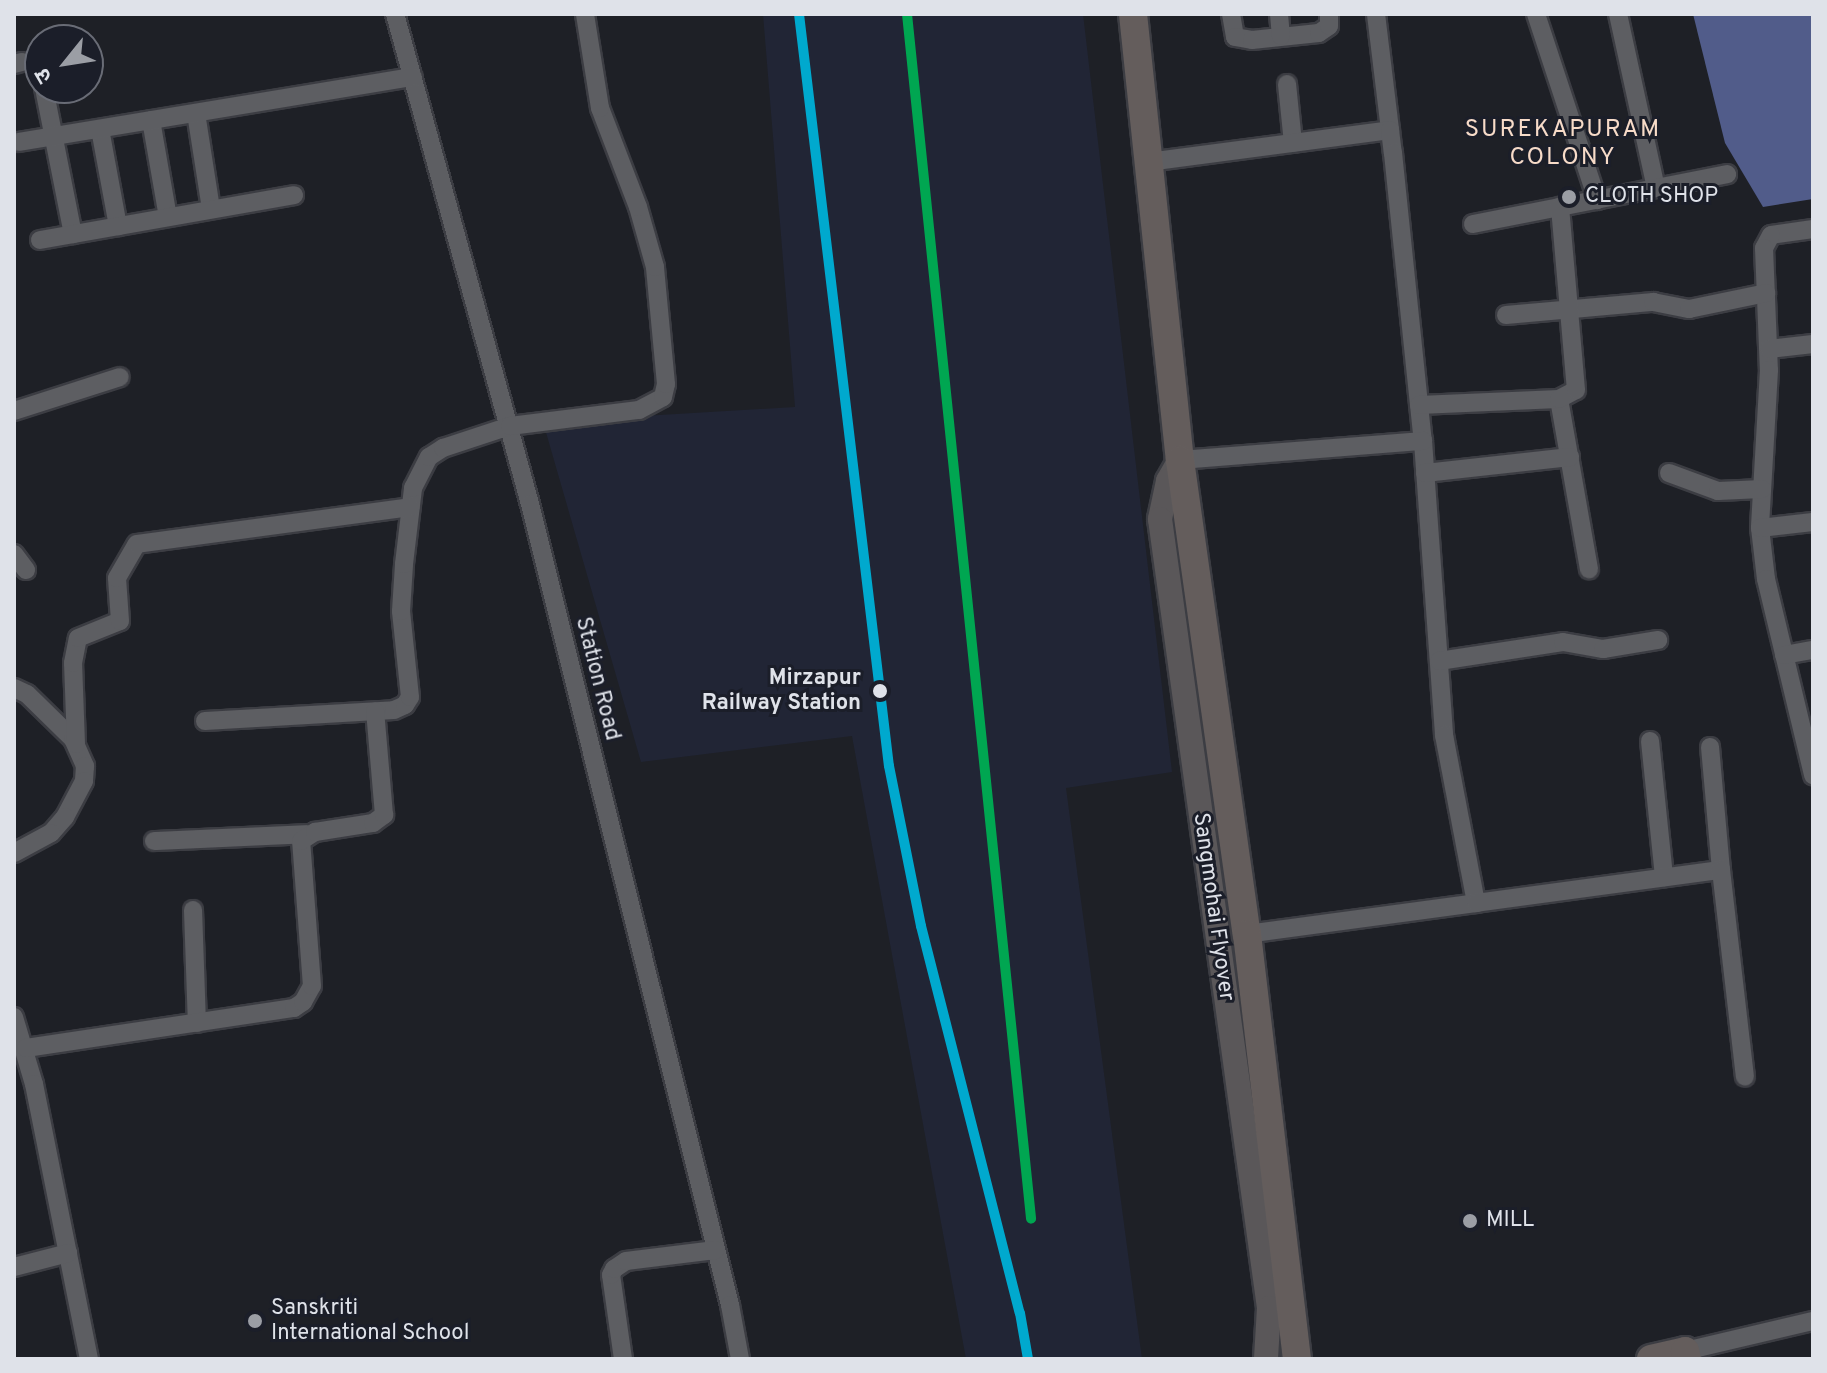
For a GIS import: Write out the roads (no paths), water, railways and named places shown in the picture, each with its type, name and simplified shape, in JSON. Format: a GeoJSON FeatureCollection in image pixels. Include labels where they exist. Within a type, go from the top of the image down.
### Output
{"type":"FeatureCollection","features":[{"type":"Feature","properties":{"kind":"highway"},"geometry":{"type":"LineString","coordinates":[[1133,14],[1180,460],[1247,934],[1297,1359]]}},
{"type":"Feature","properties":{"kind":"highway"},"geometry":{"type":"LineString","coordinates":[[1651,1359],[1686,1355]]}},
{"type":"Feature","properties":{"kind":"main road","name":"Sangmohai Flyover"},"geometry":{"type":"LineString","coordinates":[[1180,460],[1168,481],[1160,519],[1269,1308],[1266,1359]]}},
{"type":"Feature","properties":{"kind":"street","name":"Station Road"},"geometry":{"type":"LineString","coordinates":[[395,14],[510,426],[740,1359]]}},
{"type":"Feature","properties":{"kind":"street"},"geometry":{"type":"LineString","coordinates":[[205,721],[394,710],[405,705],[410,697],[401,611],[411,507],[419,473],[429,457],[443,448],[510,426],[639,410],[663,397],[666,384],[655,267],[638,207],[600,108],[585,14]]}},
{"type":"Feature","properties":{"kind":"street"},"geometry":{"type":"LineString","coordinates":[[1231,14],[1232,31],[1240,40],[1325,31],[1329,26],[1329,14]]}},
{"type":"Feature","properties":{"kind":"street"},"geometry":{"type":"LineString","coordinates":[[1279,14],[1281,36]]}},
{"type":"Feature","properties":{"kind":"street"},"geometry":{"type":"LineString","coordinates":[[1376,14],[1423,441],[1444,735],[1476,903]]}},
{"type":"Feature","properties":{"kind":"street"},"geometry":{"type":"LineString","coordinates":[[1536,14],[1597,200]]}},
{"type":"Feature","properties":{"kind":"street"},"geometry":{"type":"LineString","coordinates":[[1618,14],[1656,188]]}},
{"type":"Feature","properties":{"kind":"street"},"geometry":{"type":"LineString","coordinates":[[19,142],[413,77]]}},
{"type":"Feature","properties":{"kind":"street"},"geometry":{"type":"LineString","coordinates":[[1287,84],[1293,143]]}},
{"type":"Feature","properties":{"kind":"street"},"geometry":{"type":"LineString","coordinates":[[47,104],[73,234]]}},
{"type":"Feature","properties":{"kind":"street"},"geometry":{"type":"LineString","coordinates":[[196,113],[211,209]]}},
{"type":"Feature","properties":{"kind":"street"},"geometry":{"type":"LineString","coordinates":[[151,120],[168,217]]}},
{"type":"Feature","properties":{"kind":"street"},"geometry":{"type":"LineString","coordinates":[[100,129],[118,226]]}},
{"type":"Feature","properties":{"kind":"street"},"geometry":{"type":"LineString","coordinates":[[1148,162],[1390,130]]}},
{"type":"Feature","properties":{"kind":"street"},"geometry":{"type":"LineString","coordinates":[[1473,224],[1727,174]]}},
{"type":"Feature","properties":{"kind":"street"},"geometry":{"type":"LineString","coordinates":[[40,240],[294,195]]}},
{"type":"Feature","properties":{"kind":"street"},"geometry":{"type":"LineString","coordinates":[[1419,405],[1559,399],[1576,390],[1560,207]]}},
{"type":"Feature","properties":{"kind":"street"},"geometry":{"type":"LineString","coordinates":[[1813,229],[1779,232],[1765,241],[1769,349],[1760,528],[1766,579],[1813,775]]}},
{"type":"Feature","properties":{"kind":"street"},"geometry":{"type":"LineString","coordinates":[[1506,315],[1653,302],[1689,309],[1766,293]]}},
{"type":"Feature","properties":{"kind":"street"},"geometry":{"type":"LineString","coordinates":[[1769,349],[1813,344]]}},
{"type":"Feature","properties":{"kind":"street"},"geometry":{"type":"LineString","coordinates":[[14,411],[120,377]]}},
{"type":"Feature","properties":{"kind":"street"},"geometry":{"type":"LineString","coordinates":[[1559,399],[1589,569]]}},
{"type":"Feature","properties":{"kind":"street"},"geometry":{"type":"LineString","coordinates":[[1180,460],[1423,441]]}},
{"type":"Feature","properties":{"kind":"street"},"geometry":{"type":"LineString","coordinates":[[1425,473],[1570,457]]}},
{"type":"Feature","properties":{"kind":"street"},"geometry":{"type":"LineString","coordinates":[[1669,473],[1718,491],[1762,489]]}},
{"type":"Feature","properties":{"kind":"street"},"geometry":{"type":"LineString","coordinates":[[14,853],[51,833],[65,817],[84,781],[85,766],[76,744],[73,663],[78,638],[120,621],[117,578],[137,544],[411,507]]}},
{"type":"Feature","properties":{"kind":"street"},"geometry":{"type":"LineString","coordinates":[[1760,528],[1813,522]]}},
{"type":"Feature","properties":{"kind":"street"},"geometry":{"type":"LineString","coordinates":[[14,554],[26,570]]}},
{"type":"Feature","properties":{"kind":"street"},"geometry":{"type":"LineString","coordinates":[[1439,661],[1563,642],[1603,649],[1658,640]]}},
{"type":"Feature","properties":{"kind":"street"},"geometry":{"type":"LineString","coordinates":[[1784,655],[1813,650]]}},
{"type":"Feature","properties":{"kind":"street"},"geometry":{"type":"LineString","coordinates":[[14,688],[27,694],[76,744]]}},
{"type":"Feature","properties":{"kind":"street"},"geometry":{"type":"LineString","coordinates":[[154,841],[307,834],[373,823],[384,815],[375,711]]}},
{"type":"Feature","properties":{"kind":"street"},"geometry":{"type":"LineString","coordinates":[[1650,741],[1664,877]]}},
{"type":"Feature","properties":{"kind":"street"},"geometry":{"type":"LineString","coordinates":[[1710,747],[1745,1077]]}},
{"type":"Feature","properties":{"kind":"street"},"geometry":{"type":"LineString","coordinates":[[26,1048],[294,1008],[309,995],[310,964],[300,848],[307,834]]}},
{"type":"Feature","properties":{"kind":"street"},"geometry":{"type":"LineString","coordinates":[[1247,934],[1721,870]]}},
{"type":"Feature","properties":{"kind":"street"},"geometry":{"type":"LineString","coordinates":[[193,910],[197,1023]]}},
{"type":"Feature","properties":{"kind":"street"},"geometry":{"type":"LineString","coordinates":[[14,1017],[26,1048],[89,1359]]}},
{"type":"Feature","properties":{"kind":"street"},"geometry":{"type":"LineString","coordinates":[[623,1359],[611,1275],[614,1269],[626,1261],[715,1250]]}},
{"type":"Feature","properties":{"kind":"street"},"geometry":{"type":"LineString","coordinates":[[14,1267],[68,1253]]}},
{"type":"Feature","properties":{"kind":"street"},"geometry":{"type":"LineString","coordinates":[[1686,1355],[1813,1321]]}},
{"type":"Feature","properties":{"kind":"water"},"geometry":{"type":"Polygon","coordinates":[[[1693,14],[1813,14],[1813,199],[1763,207],[1725,143],[1693,14]]]}},
{"type":"Feature","properties":{"kind":"place","name":"CLOTH SHOP"},"geometry":{"type":"Point","coordinates":[1569,197]}},
{"type":"Feature","properties":{"kind":"place","name":"Mirzapur Railway Station"},"geometry":{"type":"Point","coordinates":[880,691]}},
{"type":"Feature","properties":{"kind":"place","name":"MILL"},"geometry":{"type":"Point","coordinates":[1470,1221]}},
{"type":"Feature","properties":{"kind":"place","name":"Sanskriti International School"},"geometry":{"type":"Point","coordinates":[255,1321]}},
{"type":"Feature","properties":{"kind":"district","name":"SUREKAPURAM COLONY"},"geometry":{"type":"Point","coordinates":[1563,145]}}]}
